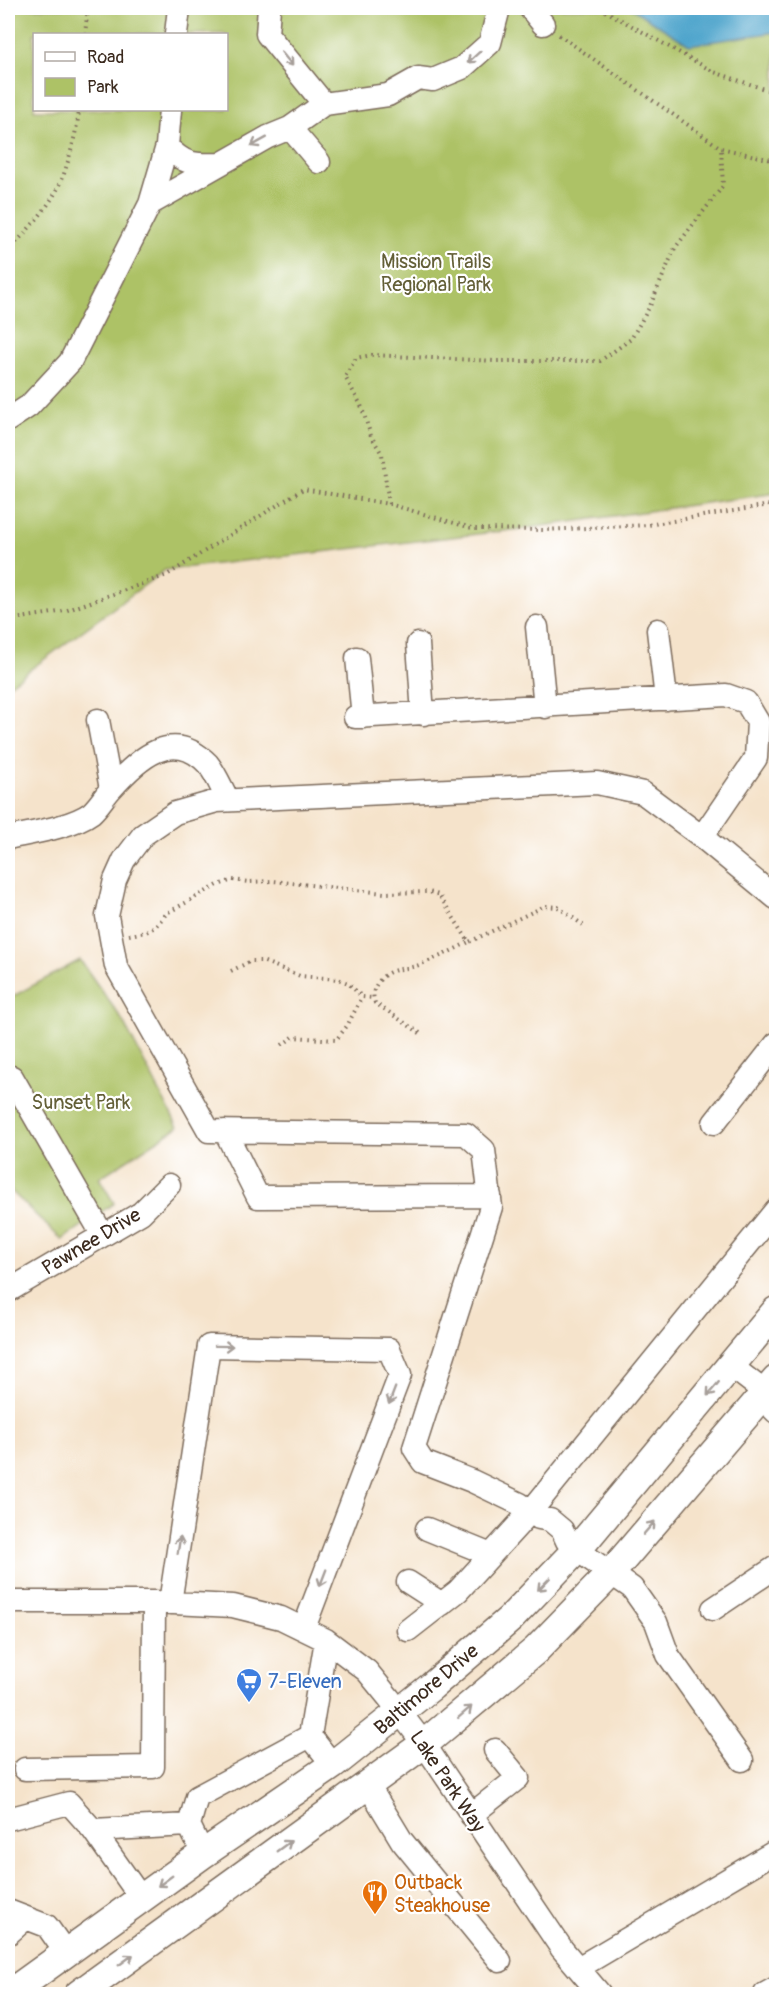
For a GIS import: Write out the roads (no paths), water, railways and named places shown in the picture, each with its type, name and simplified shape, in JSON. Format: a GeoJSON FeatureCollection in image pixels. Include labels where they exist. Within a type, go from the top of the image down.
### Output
{"type":"FeatureCollection","features":[{"type":"Feature","properties":{"kind":"main road","name":"Baltimore Drive"},"geometry":{"type":"LineString","coordinates":[[9,1995],[202,1854],[333,1765],[510,1619],[777,1311]]}},
{"type":"Feature","properties":{"kind":"main road","name":"Baltimore Drive"},"geometry":{"type":"LineString","coordinates":[[79,1995],[459,1717],[536,1650],[611,1573],[774,1394]]}},
{"type":"Feature","properties":{"kind":"street"},"geometry":{"type":"LineString","coordinates":[[176,33],[179,8]]}},
{"type":"Feature","properties":{"kind":"street"},"geometry":{"type":"LineString","coordinates":[[269,8],[267,34],[324,104]]}},
{"type":"Feature","properties":{"kind":"street"},"geometry":{"type":"LineString","coordinates":[[150,204],[268,137],[290,128],[324,104],[388,95],[418,78],[433,80],[462,68],[490,43],[499,8]]}},
{"type":"Feature","properties":{"kind":"street"},"geometry":{"type":"LineString","coordinates":[[8,420],[29,406],[70,362],[150,204],[167,146],[170,111]]}},
{"type":"Feature","properties":{"kind":"street"},"geometry":{"type":"LineString","coordinates":[[290,128],[319,162]]}},
{"type":"Feature","properties":{"kind":"street"},"geometry":{"type":"LineString","coordinates":[[167,146],[179,159],[199,165],[220,164]]}},
{"type":"Feature","properties":{"kind":"street"},"geometry":{"type":"LineString","coordinates":[[537,627],[545,707]]}},
{"type":"Feature","properties":{"kind":"street"},"geometry":{"type":"LineString","coordinates":[[658,630],[666,699]]}},
{"type":"Feature","properties":{"kind":"street"},"geometry":{"type":"LineString","coordinates":[[418,644],[423,714]]}},
{"type":"Feature","properties":{"kind":"street"},"geometry":{"type":"LineString","coordinates":[[357,658],[359,717],[726,695],[746,702],[758,722],[756,758],[702,837]]}},
{"type":"Feature","properties":{"kind":"street"},"geometry":{"type":"LineString","coordinates":[[98,720],[111,789]]}},
{"type":"Feature","properties":{"kind":"street"},"geometry":{"type":"LineString","coordinates":[[8,838],[59,827],[91,813],[141,758],[168,747],[192,751],[209,766],[228,801]]}},
{"type":"Feature","properties":{"kind":"street"},"geometry":{"type":"LineString","coordinates":[[742,1760],[668,1655],[656,1622],[632,1588],[572,1545],[562,1530],[550,1520],[535,1515],[520,1504],[472,1482],[423,1462],[414,1448],[491,1207],[484,1150],[466,1134],[209,1131],[116,966],[107,916],[115,880],[124,860],[142,835],[175,813],[217,801],[597,783],[643,793],[777,898]]}},
{"type":"Feature","properties":{"kind":"street"},"geometry":{"type":"LineString","coordinates":[[714,1123],[777,1044]]}},
{"type":"Feature","properties":{"kind":"street"},"geometry":{"type":"LineString","coordinates":[[12,1077],[102,1234]]}},
{"type":"Feature","properties":{"kind":"street"},"geometry":{"type":"LineString","coordinates":[[225,1131],[258,1197],[490,1196]]}},
{"type":"Feature","properties":{"kind":"street","name":"Pawnee Drive"},"geometry":{"type":"LineString","coordinates":[[8,1291],[141,1213],[169,1185]]}},
{"type":"Feature","properties":{"kind":"street"},"geometry":{"type":"LineString","coordinates":[[408,1630],[458,1591],[491,1555],[535,1515],[777,1210]]}},
{"type":"Feature","properties":{"kind":"street"},"geometry":{"type":"LineString","coordinates":[[25,1769],[153,1767],[162,1603],[209,1346],[389,1349],[400,1375],[304,1628]]}},
{"type":"Feature","properties":{"kind":"street"},"geometry":{"type":"LineString","coordinates":[[731,1366],[774,1394]]}},
{"type":"Feature","properties":{"kind":"street"},"geometry":{"type":"LineString","coordinates":[[427,1529],[491,1555]]}},
{"type":"Feature","properties":{"kind":"street"},"geometry":{"type":"LineString","coordinates":[[713,1609],[777,1567]]}},
{"type":"Feature","properties":{"kind":"street"},"geometry":{"type":"LineString","coordinates":[[408,1582],[442,1604]]}},
{"type":"Feature","properties":{"kind":"street","name":"Lake Park Way"},"geometry":{"type":"LineString","coordinates":[[8,1602],[233,1606],[273,1616],[327,1640],[367,1671],[400,1712],[562,1949],[600,1995]]}},
{"type":"Feature","properties":{"kind":"street"},"geometry":{"type":"LineString","coordinates":[[327,1640],[310,1736],[333,1765]]}},
{"type":"Feature","properties":{"kind":"street"},"geometry":{"type":"LineString","coordinates":[[202,1854],[189,1825],[197,1797],[310,1736]]}},
{"type":"Feature","properties":{"kind":"street"},"geometry":{"type":"LineString","coordinates":[[471,1815],[518,1778],[495,1750]]}},
{"type":"Feature","properties":{"kind":"street"},"geometry":{"type":"LineString","coordinates":[[368,1785],[402,1841],[500,1961]]}},
{"type":"Feature","properties":{"kind":"street"},"geometry":{"type":"LineString","coordinates":[[8,1819],[69,1803],[93,1830],[141,1898]]}},
{"type":"Feature","properties":{"kind":"street"},"geometry":{"type":"LineString","coordinates":[[93,1830],[189,1825]]}},
{"type":"Feature","properties":{"kind":"street"},"geometry":{"type":"LineString","coordinates":[[578,1968],[777,1851]]}},
{"type":"Feature","properties":{"kind":"street"},"geometry":{"type":"LineString","coordinates":[[8,1934],[17,1915],[47,1926],[66,1953]]}},
{"type":"Feature","properties":{"kind":"street"},"geometry":{"type":"LineString","coordinates":[[765,1995],[777,1988]]}},
{"type":"Feature","properties":{"kind":"water"},"geometry":{"type":"Polygon","coordinates":[[[631,8],[776,8],[776,32],[689,45],[631,8]]]}},
{"type":"Feature","properties":{"kind":"place","name":"7-Eleven"},"geometry":{"type":"Point","coordinates":[249,1704]}},
{"type":"Feature","properties":{"kind":"place","name":"Outback Steakhouse"},"geometry":{"type":"Point","coordinates":[375,1916]}},
{"type":"Feature","properties":{"kind":"park label","name":"Mission Trails Regional Park"},"geometry":{"type":"Point","coordinates":[436,272]}},
{"type":"Feature","properties":{"kind":"park label","name":"Sunset Park"},"geometry":{"type":"Point","coordinates":[81,1102]}}]}
